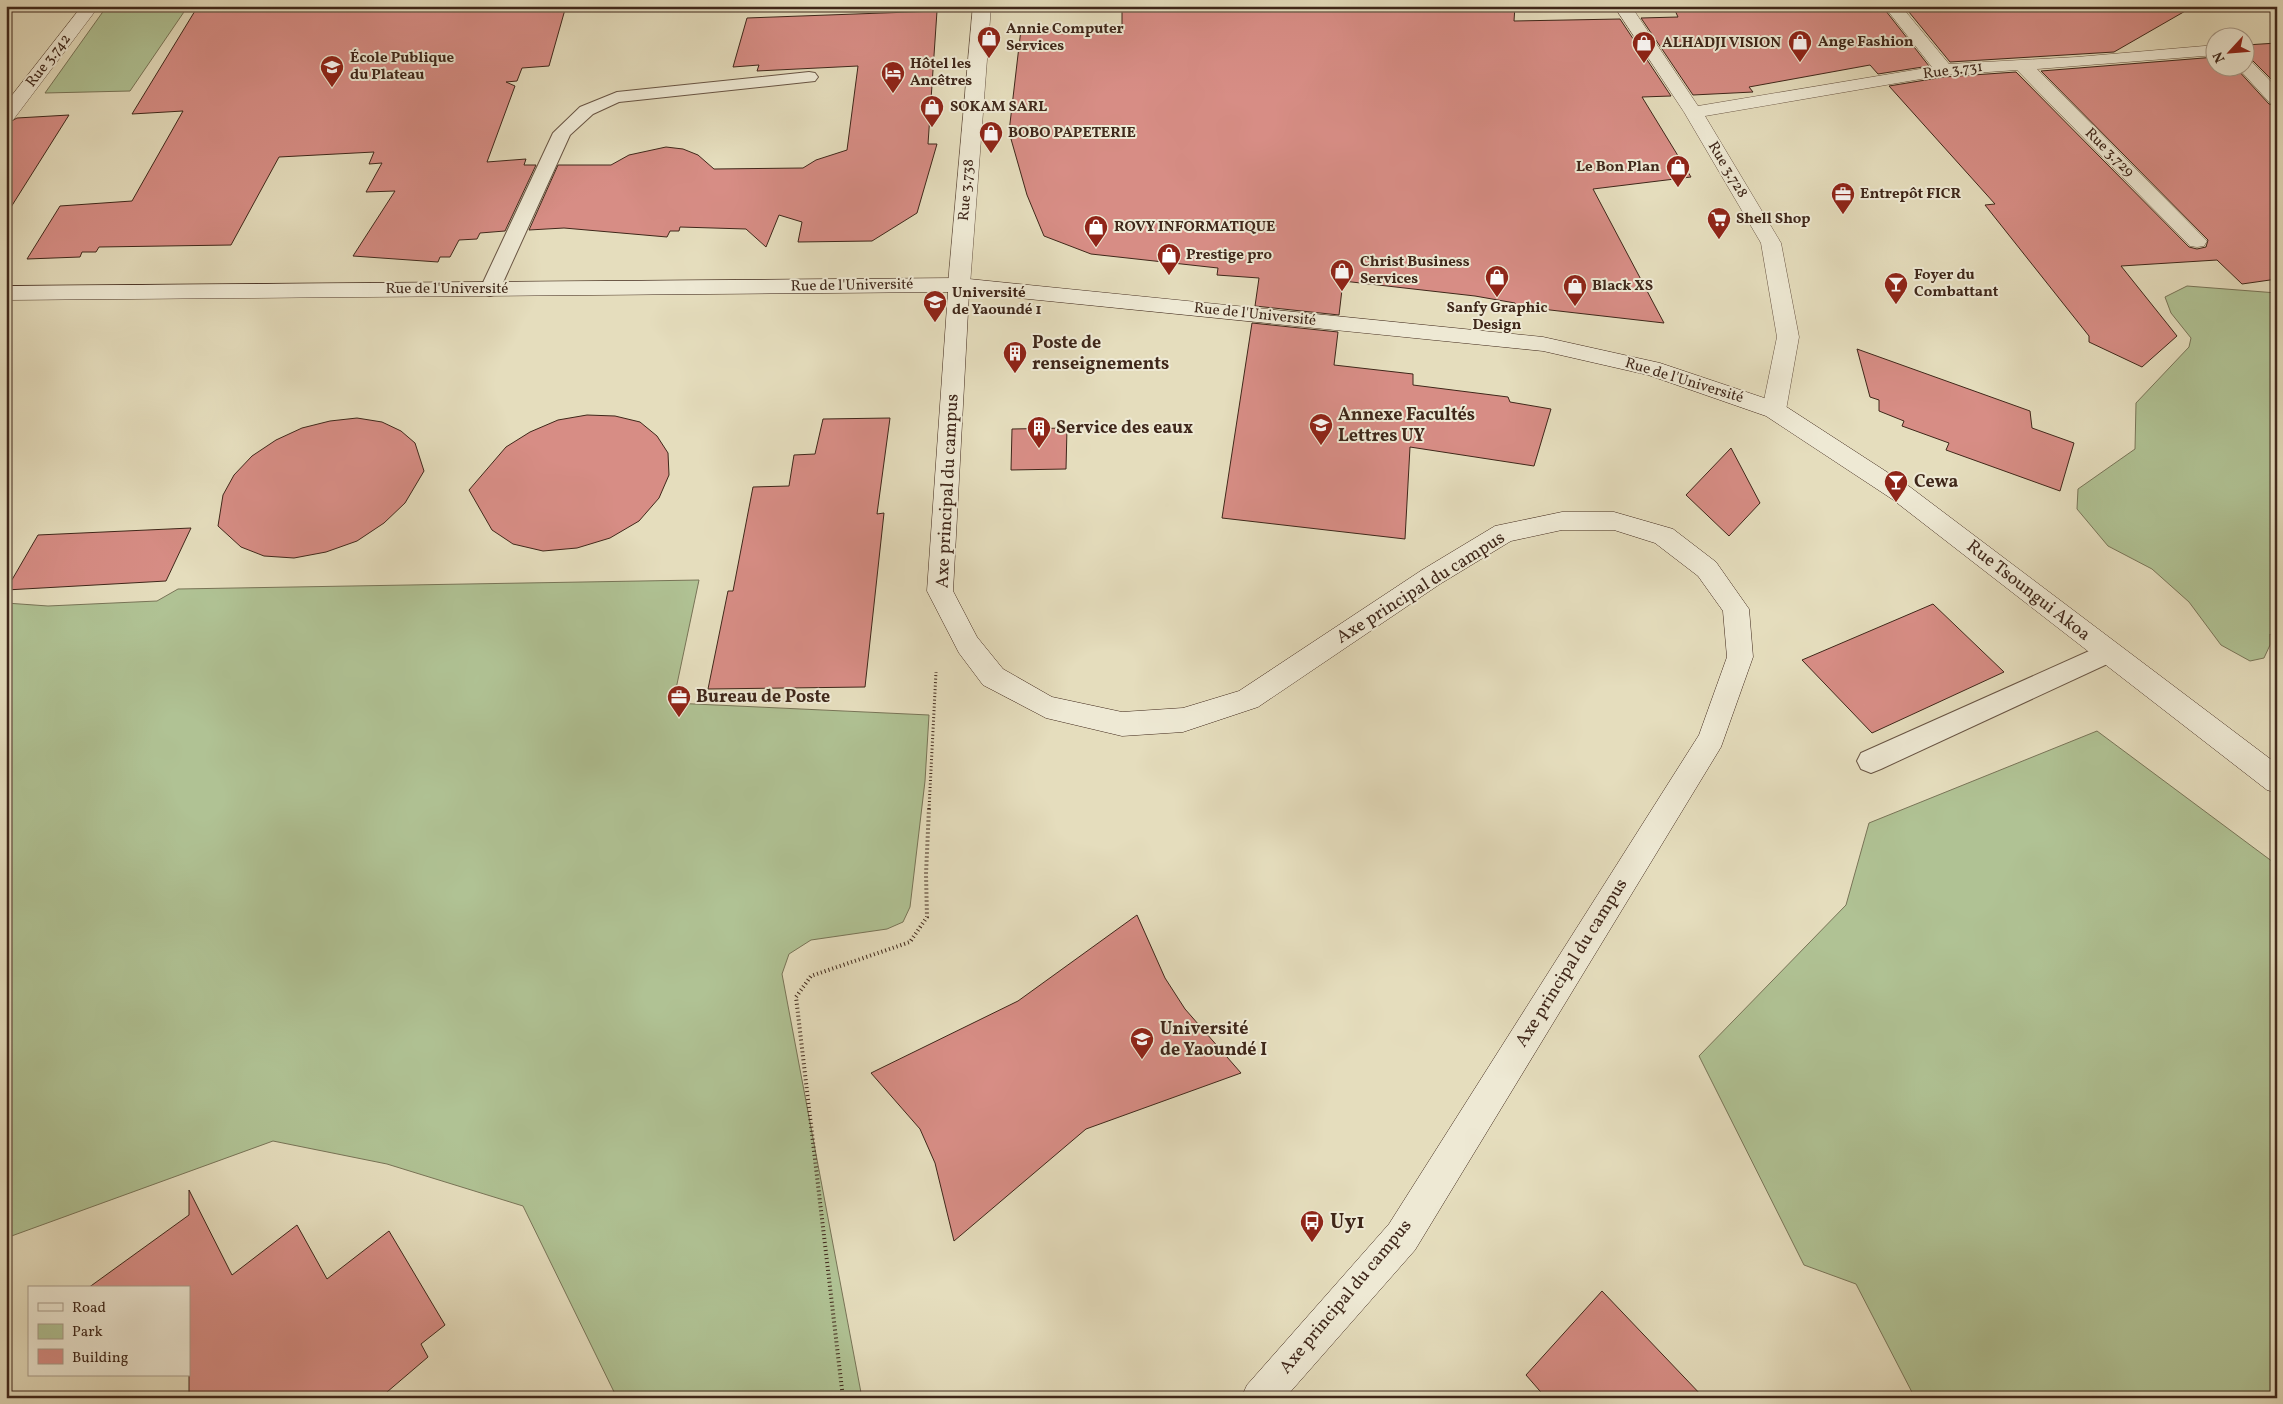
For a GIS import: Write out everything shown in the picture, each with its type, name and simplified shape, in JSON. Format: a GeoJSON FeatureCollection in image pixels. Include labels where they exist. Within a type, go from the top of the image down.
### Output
{"type":"FeatureCollection","features":[{"type":"Feature","properties":{"kind":"street","name":"Rue 3.742"},"geometry":{"type":"LineString","coordinates":[[6,116],[91,6]]}},
{"type":"Feature","properties":{"kind":"street","name":"Rue 3.738"},"geometry":{"type":"LineString","coordinates":[[959,285],[982,6]]}},
{"type":"Feature","properties":{"kind":"street","name":"Rue 3.728"},"geometry":{"type":"LineString","coordinates":[[1622,6],[1693,112],[1771,243],[1788,336],[1774,410]]}},
{"type":"Feature","properties":{"kind":"street"},"geometry":{"type":"LineString","coordinates":[[1892,6],[1944,70]]}},
{"type":"Feature","properties":{"kind":"street","name":"Rue 3.731"},"geometry":{"type":"LineString","coordinates":[[1693,112],[1944,70],[2077,62],[2206,51]]}},
{"type":"Feature","properties":{"kind":"street","name":"Rue 3.729"},"geometry":{"type":"LineString","coordinates":[[2022,64],[2197,242]]}},
{"type":"Feature","properties":{"kind":"street"},"geometry":{"type":"LineString","coordinates":[[2256,77],[2277,99]]}},
{"type":"Feature","properties":{"kind":"street","name":"Rue de l'Université"},"geometry":{"type":"LineString","coordinates":[[6,293],[959,285],[1543,344],[1652,368],[1774,410]]}},
{"type":"Feature","properties":{"kind":"street","name":"Axe principal du campus"},"geometry":{"type":"LineString","coordinates":[[959,285],[940,591],[968,645],[993,677],[1046,707],[1122,724],[1183,720],[1248,699],[1431,577],[1504,533],[1562,521],[1614,521],[1664,536],[1708,569],[1736,609],[1740,657],[1710,739],[1402,1237],[1260,1398]]}},
{"type":"Feature","properties":{"kind":"street","name":"Rue Tsoungui Akoa"},"geometry":{"type":"LineString","coordinates":[[1774,410],[1901,493],[2107,653],[2277,781]]}},
{"type":"Feature","properties":{"kind":"lane"},"geometry":{"type":"LineString","coordinates":[[490,289],[562,133],[577,116],[594,104],[617,97],[809,77]]}},
{"type":"Feature","properties":{"kind":"lane"},"geometry":{"type":"LineString","coordinates":[[1871,761],[2107,653]]}},
{"type":"Feature","properties":{"kind":"path"},"geometry":{"type":"LineString","coordinates":[[843,1398],[796,997],[811,976],[910,942],[927,917],[926,874],[936,669]]}},
{"type":"Feature","properties":{"kind":"green space"},"geometry":{"type":"Polygon","coordinates":[[[107,6],[188,6],[130,91],[45,93],[107,6]]]}},
{"type":"Feature","properties":{"kind":"green space"},"geometry":{"type":"Polygon","coordinates":[[[2187,286],[2277,293],[2277,640],[2270,634],[2270,645],[2264,658],[2250,661],[2221,645],[2189,602],[2152,569],[2108,546],[2077,509],[2078,489],[2135,449],[2136,403],[2189,347],[2191,338],[2171,313],[2165,297],[2187,286]]]}},
{"type":"Feature","properties":{"kind":"green space"},"geometry":{"type":"Polygon","coordinates":[[[699,580],[673,703],[929,715],[925,781],[910,907],[903,922],[887,929],[811,940],[789,954],[782,974],[862,1398],[617,1398],[523,1206],[387,1164],[273,1141],[6,1238],[6,603],[48,606],[157,601],[178,589],[699,580]]]}},
{"type":"Feature","properties":{"kind":"green space"},"geometry":{"type":"Polygon","coordinates":[[[2097,731],[2277,865],[2277,1398],[1915,1398],[1856,1284],[1804,1265],[1699,1056],[1846,905],[1869,823],[2097,731]]]}},
{"type":"Feature","properties":{"kind":"building","name":"École Publique du Plateau"},"geometry":{"type":"Polygon","coordinates":[[[198,6],[566,6],[549,66],[522,68],[517,81],[506,82],[515,86],[487,162],[526,159],[524,165],[536,165],[505,231],[480,233],[477,239],[459,240],[450,257],[440,257],[438,262],[353,256],[395,191],[366,192],[382,163],[369,164],[374,152],[279,157],[231,245],[99,247],[96,252],[82,252],[80,257],[27,259],[60,206],[132,201],[183,111],[132,114],[198,6]]]}},
{"type":"Feature","properties":{"kind":"building"},"geometry":{"type":"Polygon","coordinates":[[[1122,6],[1515,6],[1514,21],[1620,19],[1671,96],[1642,97],[1691,177],[1593,189],[1664,323],[1515,306],[1515,303],[1475,296],[1343,281],[1339,315],[1255,306],[1259,278],[1217,275],[1218,268],[1091,254],[1044,236],[1027,195],[1009,132],[1021,29],[1064,30],[1064,27],[1122,30],[1122,6]]]}},
{"type":"Feature","properties":{"kind":"building"},"geometry":{"type":"Polygon","coordinates":[[[1673,6],[1882,6],[1929,66],[1878,74],[1870,65],[1749,87],[1753,92],[1693,95],[1641,18],[1678,17],[1673,6]]]}},
{"type":"Feature","properties":{"kind":"building"},"geometry":{"type":"Polygon","coordinates":[[[1904,6],[2194,6],[2114,52],[1950,62],[1904,6]]]}},
{"type":"Feature","properties":{"kind":"building"},"geometry":{"type":"Polygon","coordinates":[[[937,11],[928,144],[937,144],[917,213],[872,241],[798,242],[802,222],[779,215],[766,247],[746,229],[680,227],[679,231],[670,231],[667,237],[564,228],[529,230],[558,165],[611,165],[629,155],[666,147],[683,149],[698,155],[714,169],[803,168],[816,160],[847,150],[858,66],[757,71],[759,65],[733,67],[747,18],[937,11]]]}},
{"type":"Feature","properties":{"kind":"building"},"geometry":{"type":"Polygon","coordinates":[[[2277,43],[2277,85],[2256,64],[2256,44],[2277,43]]]}},
{"type":"Feature","properties":{"kind":"building"},"geometry":{"type":"Polygon","coordinates":[[[2206,58],[2206,78],[2245,78],[2269,104],[2277,107],[2277,279],[2242,284],[2217,260],[2121,266],[2177,336],[2142,367],[2089,342],[2089,336],[1985,205],[1995,204],[1889,86],[1944,77],[2016,72],[2189,247],[2197,249],[2206,247],[2208,240],[2041,71],[2206,58]]]}},
{"type":"Feature","properties":{"kind":"building"},"geometry":{"type":"Polygon","coordinates":[[[69,115],[6,215],[6,124],[17,118],[69,115]]]}},
{"type":"Feature","properties":{"kind":"building","name":"Annexe Facultés Lettres UY"},"geometry":{"type":"Polygon","coordinates":[[[1252,323],[1338,332],[1334,365],[1413,374],[1413,385],[1508,397],[1510,402],[1551,409],[1534,466],[1410,447],[1405,539],[1222,518],[1252,323]]]}},
{"type":"Feature","properties":{"kind":"building"},"geometry":{"type":"Polygon","coordinates":[[[1857,349],[2030,411],[2032,428],[2074,443],[2060,491],[1946,450],[1949,443],[1902,426],[1904,421],[1879,411],[1879,400],[1870,397],[1857,349]]]}},
{"type":"Feature","properties":{"kind":"building"},"geometry":{"type":"Polygon","coordinates":[[[587,415],[615,416],[640,422],[657,436],[668,453],[669,475],[659,498],[639,521],[610,538],[577,548],[543,551],[513,544],[492,530],[469,490],[506,447],[530,432],[558,420],[587,415]]]}},
{"type":"Feature","properties":{"kind":"building"},"geometry":{"type":"Polygon","coordinates":[[[357,418],[382,422],[401,431],[415,443],[424,471],[405,503],[384,523],[357,541],[326,552],[294,558],[264,556],[241,547],[218,526],[223,495],[234,475],[252,456],[276,440],[302,428],[330,421],[357,418]]]}},
{"type":"Feature","properties":{"kind":"building"},"geometry":{"type":"Polygon","coordinates":[[[890,418],[877,514],[884,513],[865,687],[708,689],[728,591],[733,591],[753,487],[789,486],[794,455],[815,454],[823,419],[890,418]]]}},
{"type":"Feature","properties":{"kind":"building","name":"Service des eaux"},"geometry":{"type":"Polygon","coordinates":[[[1067,428],[1066,469],[1011,470],[1012,429],[1067,428]]]}},
{"type":"Feature","properties":{"kind":"building"},"geometry":{"type":"Polygon","coordinates":[[[1731,448],[1760,503],[1729,536],[1686,495],[1731,448]]]}},
{"type":"Feature","properties":{"kind":"building"},"geometry":{"type":"Polygon","coordinates":[[[191,528],[166,581],[6,590],[38,535],[191,528]]]}},
{"type":"Feature","properties":{"kind":"building"},"geometry":{"type":"Polygon","coordinates":[[[1933,604],[2004,672],[1872,733],[1802,660],[1933,604]]]}},
{"type":"Feature","properties":{"kind":"building"},"geometry":{"type":"Polygon","coordinates":[[[1137,915],[1165,978],[1185,1009],[1241,1073],[1086,1129],[954,1241],[935,1163],[920,1129],[871,1073],[1018,1001],[1137,915]]]}},
{"type":"Feature","properties":{"kind":"building"},"geometry":{"type":"Polygon","coordinates":[[[189,1190],[232,1275],[297,1225],[327,1279],[389,1231],[445,1325],[421,1344],[428,1357],[380,1398],[189,1398],[190,1286],[91,1286],[189,1215],[189,1190]]]}},
{"type":"Feature","properties":{"kind":"building"},"geometry":{"type":"Polygon","coordinates":[[[1602,1291],[1704,1398],[1546,1398],[1526,1375],[1602,1291]]]}},
{"type":"Feature","properties":{"kind":"place","name":"Annie Computer Services"},"geometry":{"type":"Point","coordinates":[989,59]}},
{"type":"Feature","properties":{"kind":"place","name":"Ange Fashion"},"geometry":{"type":"Point","coordinates":[1800,63]}},
{"type":"Feature","properties":{"kind":"place","name":"ALHADJI VISION"},"geometry":{"type":"Point","coordinates":[1644,64]}},
{"type":"Feature","properties":{"kind":"place","name":"École Publique du Plateau"},"geometry":{"type":"Point","coordinates":[332,88]}},
{"type":"Feature","properties":{"kind":"place","name":"Hôtel les Ancêtres"},"geometry":{"type":"Point","coordinates":[893,94]}},
{"type":"Feature","properties":{"kind":"place","name":"SOKAM SARL"},"geometry":{"type":"Point","coordinates":[932,128]}},
{"type":"Feature","properties":{"kind":"place","name":"BOBO PAPETERIE"},"geometry":{"type":"Point","coordinates":[991,154]}},
{"type":"Feature","properties":{"kind":"place","name":"Le Bon Plan"},"geometry":{"type":"Point","coordinates":[1678,188]}},
{"type":"Feature","properties":{"kind":"place","name":"Entrepôt FICR"},"geometry":{"type":"Point","coordinates":[1843,215]}},
{"type":"Feature","properties":{"kind":"place","name":"Shell Shop"},"geometry":{"type":"Point","coordinates":[1719,240]}},
{"type":"Feature","properties":{"kind":"place","name":"ROVY INFORMATIQUE"},"geometry":{"type":"Point","coordinates":[1096,248]}},
{"type":"Feature","properties":{"kind":"place","name":"Prestige pro"},"geometry":{"type":"Point","coordinates":[1169,276]}},
{"type":"Feature","properties":{"kind":"place","name":"Christ Business Services"},"geometry":{"type":"Point","coordinates":[1342,292]}},
{"type":"Feature","properties":{"kind":"place","name":"Sanfy Graphic Design"},"geometry":{"type":"Point","coordinates":[1497,298]}},
{"type":"Feature","properties":{"kind":"place","name":"Foyer du Combattant"},"geometry":{"type":"Point","coordinates":[1896,305]}},
{"type":"Feature","properties":{"kind":"place","name":"Black XS"},"geometry":{"type":"Point","coordinates":[1575,307]}},
{"type":"Feature","properties":{"kind":"place","name":"Université de Yaoundé 1"},"geometry":{"type":"Point","coordinates":[935,323]}},
{"type":"Feature","properties":{"kind":"place","name":"Poste de renseignements"},"geometry":{"type":"Point","coordinates":[1015,374]}},
{"type":"Feature","properties":{"kind":"place","name":"Annexe Facultés Lettres UY"},"geometry":{"type":"Point","coordinates":[1321,446]}},
{"type":"Feature","properties":{"kind":"place","name":"Service des eaux"},"geometry":{"type":"Point","coordinates":[1039,449]}},
{"type":"Feature","properties":{"kind":"place","name":"Cewa"},"geometry":{"type":"Point","coordinates":[1896,503]}},
{"type":"Feature","properties":{"kind":"place","name":"Bureau de Poste"},"geometry":{"type":"Point","coordinates":[679,718]}},
{"type":"Feature","properties":{"kind":"place","name":"Université de Yaoundé I"},"geometry":{"type":"Point","coordinates":[1142,1060]}},
{"type":"Feature","properties":{"kind":"place","name":"Uy1"},"geometry":{"type":"Point","coordinates":[1312,1243]}}]}
